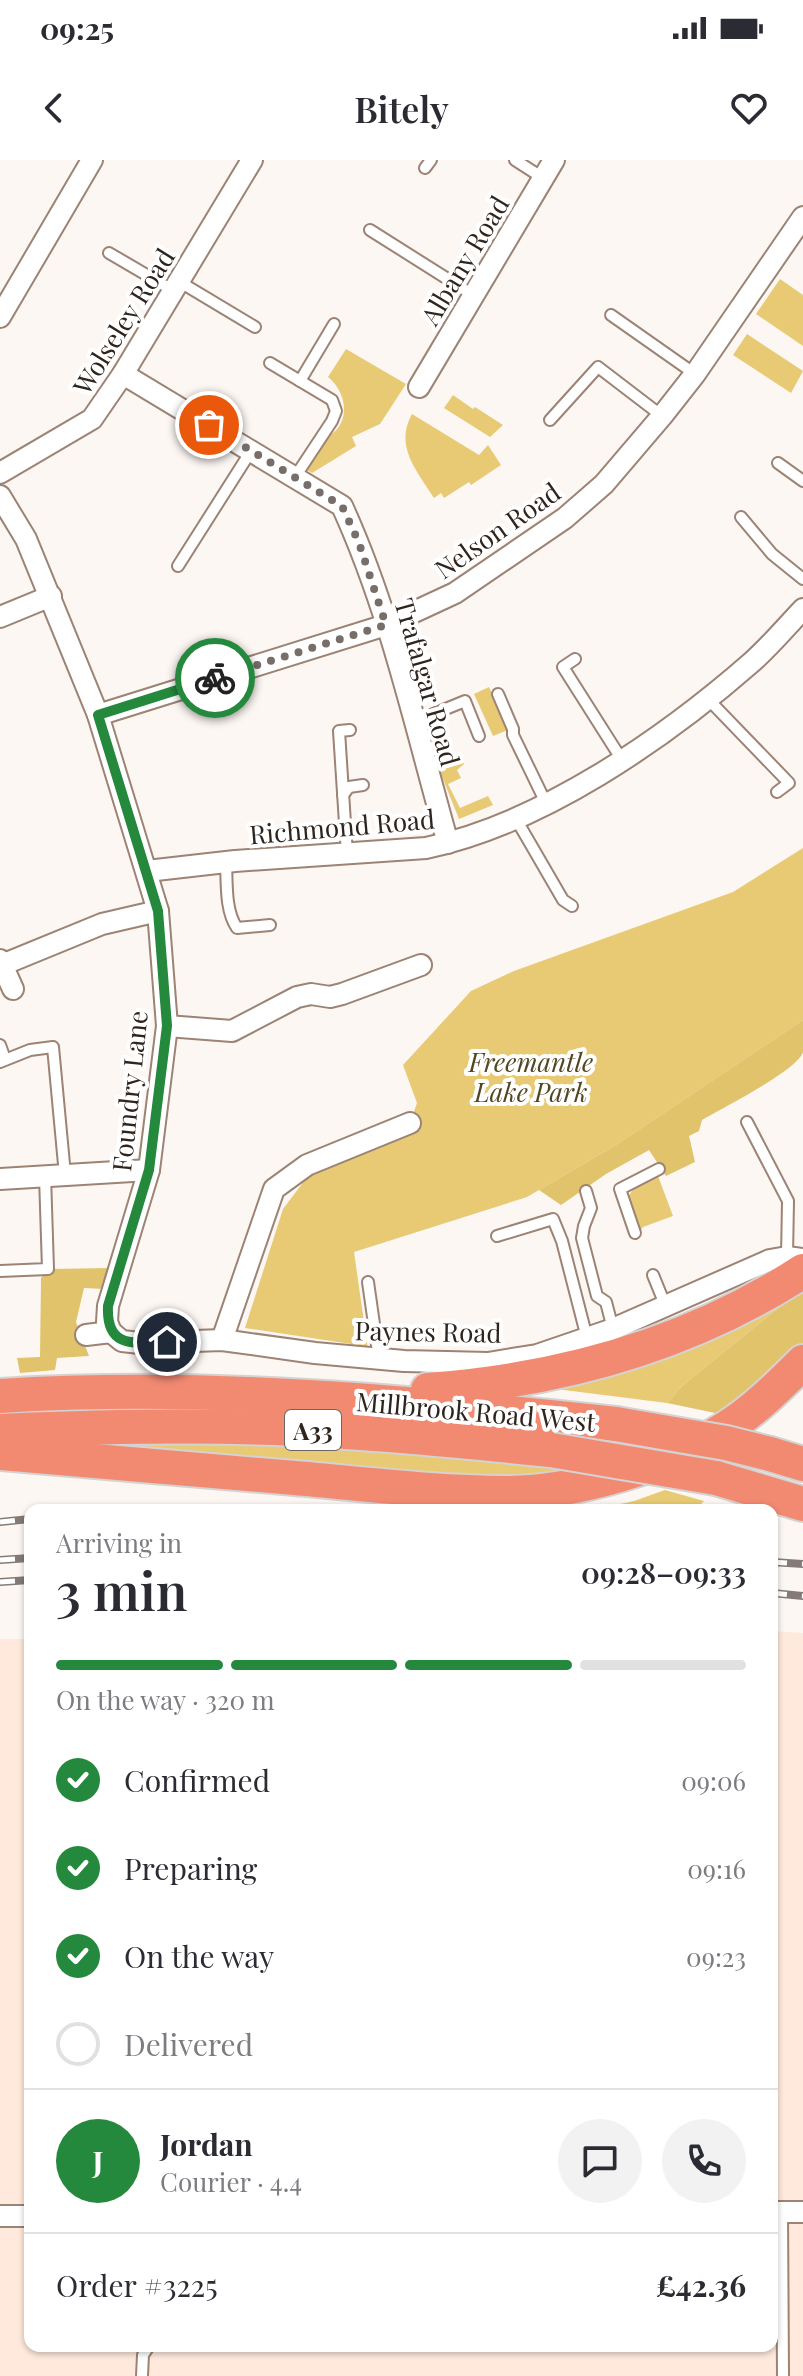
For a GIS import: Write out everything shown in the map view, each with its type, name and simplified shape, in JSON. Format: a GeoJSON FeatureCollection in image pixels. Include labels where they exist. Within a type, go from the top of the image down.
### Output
{"type":"FeatureCollection","features":[{"type":"Feature","properties":{"kind":"highway"},"geometry":{"type":"LineString","coordinates":[[324,1398],[485,1386],[613,1359],[725,1316],[798,1262]]}},
{"type":"Feature","properties":{"kind":"highway"},"geometry":{"type":"LineString","coordinates":[[0,1453],[413,1488],[507,1493],[541,1491],[643,1467],[698,1444],[744,1415],[803,1362]]}},
{"type":"Feature","properties":{"kind":"highway","name":"Millbrook Road West"},"geometry":{"type":"LineString","coordinates":[[0,1396],[138,1391],[324,1398],[616,1424],[726,1443],[803,1464]]}},
{"type":"Feature","properties":{"kind":"highway","name":"Millbrook Road West"},"geometry":{"type":"LineString","coordinates":[[0,1431],[198,1426],[390,1435],[551,1450],[716,1478],[803,1504]]}},
{"type":"Feature","properties":{"kind":"street"},"geometry":{"type":"LineString","coordinates":[[0,317],[92,160]]}},
{"type":"Feature","properties":{"kind":"street","name":"Wolseley Road"},"geometry":{"type":"LineString","coordinates":[[0,473],[92,419],[123,374],[252,160]]}},
{"type":"Feature","properties":{"kind":"street","name":"Albany Road"},"geometry":{"type":"LineString","coordinates":[[419,387],[549,169]]}},
{"type":"Feature","properties":{"kind":"street","name":"Nelson Road"},"geometry":{"type":"LineString","coordinates":[[98,715],[386,625],[455,593],[565,518],[604,484],[662,416],[695,374],[803,217]]}},
{"type":"Feature","properties":{"kind":"street","name":"Trafalgar Road"},"geometry":{"type":"LineString","coordinates":[[123,374],[342,506],[359,543],[386,625],[448,843]]}},
{"type":"Feature","properties":{"kind":"street","name":"Foundry Lane"},"geometry":{"type":"LineString","coordinates":[[0,496],[26,539],[98,715],[158,911],[167,1026],[149,1170],[108,1306],[107,1322],[111,1332]]}},
{"type":"Feature","properties":{"kind":"street"},"geometry":{"type":"LineString","coordinates":[[0,617],[51,596]]}},
{"type":"Feature","properties":{"kind":"street","name":"Richmond Road"},"geometry":{"type":"LineString","coordinates":[[147,871],[226,862],[426,848],[516,819],[622,760],[707,698],[754,660],[803,609]]}},
{"type":"Feature","properties":{"kind":"street"},"geometry":{"type":"LineString","coordinates":[[13,989],[1,963],[102,924],[158,911]]}},
{"type":"Feature","properties":{"kind":"street"},"geometry":{"type":"LineString","coordinates":[[167,1026],[232,1031],[297,997],[342,994],[421,965]]}},
{"type":"Feature","properties":{"kind":"street"},"geometry":{"type":"LineString","coordinates":[[222,1340],[274,1189],[307,1165],[410,1123]]}},
{"type":"Feature","properties":{"kind":"street"},"geometry":{"type":"LineString","coordinates":[[0,1179],[149,1170]]}},
{"type":"Feature","properties":{"kind":"street","name":"Paynes Road"},"geometry":{"type":"LineString","coordinates":[[86,1335],[111,1332],[122,1341],[140,1343],[222,1340],[379,1359],[488,1363],[537,1355],[613,1329],[770,1260],[798,1262]]}},
{"type":"Feature","properties":{"kind":"street"},"geometry":{"type":"LineString","coordinates":[[778,2212],[803,2212]]}},
{"type":"Feature","properties":{"kind":"street"},"geometry":{"type":"LineString","coordinates":[[0,2216],[24,2216]]}},
{"type":"Feature","properties":{"kind":"lane"},"geometry":{"type":"LineString","coordinates":[[515,160],[549,169]]}},
{"type":"Feature","properties":{"kind":"lane"},"geometry":{"type":"LineString","coordinates":[[370,230],[473,295]]}},
{"type":"Feature","properties":{"kind":"lane"},"geometry":{"type":"LineString","coordinates":[[109,253],[255,327]]}},
{"type":"Feature","properties":{"kind":"lane"},"geometry":{"type":"LineString","coordinates":[[611,315],[695,374]]}},
{"type":"Feature","properties":{"kind":"lane"},"geometry":{"type":"LineString","coordinates":[[300,381],[334,324]]}},
{"type":"Feature","properties":{"kind":"lane"},"geometry":{"type":"LineString","coordinates":[[270,363],[332,400],[336,411],[295,477]]}},
{"type":"Feature","properties":{"kind":"lane"},"geometry":{"type":"LineString","coordinates":[[550,420],[598,367],[662,416]]}},
{"type":"Feature","properties":{"kind":"lane"},"geometry":{"type":"LineString","coordinates":[[178,566],[251,451]]}},
{"type":"Feature","properties":{"kind":"lane"},"geometry":{"type":"LineString","coordinates":[[778,463],[803,481]]}},
{"type":"Feature","properties":{"kind":"lane"},"geometry":{"type":"LineString","coordinates":[[741,517],[772,554],[803,579]]}},
{"type":"Feature","properties":{"kind":"lane"},"geometry":{"type":"LineString","coordinates":[[575,659],[563,667],[622,760]]}},
{"type":"Feature","properties":{"kind":"lane"},"geometry":{"type":"LineString","coordinates":[[498,694],[513,735],[546,803]]}},
{"type":"Feature","properties":{"kind":"lane"},"geometry":{"type":"LineString","coordinates":[[707,698],[789,783],[777,792]]}},
{"type":"Feature","properties":{"kind":"lane"},"geometry":{"type":"LineString","coordinates":[[414,722],[465,701],[479,736]]}},
{"type":"Feature","properties":{"kind":"lane"},"geometry":{"type":"LineString","coordinates":[[347,854],[339,731],[350,730]]}},
{"type":"Feature","properties":{"kind":"lane"},"geometry":{"type":"LineString","coordinates":[[343,795],[349,787],[363,785]]}},
{"type":"Feature","properties":{"kind":"lane"},"geometry":{"type":"LineString","coordinates":[[516,819],[563,900],[572,906]]}},
{"type":"Feature","properties":{"kind":"lane"},"geometry":{"type":"LineString","coordinates":[[226,862],[228,903],[234,925],[237,928],[270,925]]}},
{"type":"Feature","properties":{"kind":"lane"},"geometry":{"type":"LineString","coordinates":[[0,1045],[3,1060],[30,1050],[53,1047],[55,1176],[48,1269],[0,1271]]}},
{"type":"Feature","properties":{"kind":"lane"},"geometry":{"type":"LineString","coordinates":[[747,1122],[788,1201],[798,1262]]}},
{"type":"Feature","properties":{"kind":"lane"},"geometry":{"type":"LineString","coordinates":[[635,1233],[620,1189],[659,1169]]}},
{"type":"Feature","properties":{"kind":"lane"},"geometry":{"type":"LineString","coordinates":[[586,1191],[591,1208],[582,1238],[597,1296],[606,1302],[613,1329]]}},
{"type":"Feature","properties":{"kind":"lane"},"geometry":{"type":"LineString","coordinates":[[497,1236],[553,1219],[566,1255],[587,1338]]}},
{"type":"Feature","properties":{"kind":"lane"},"geometry":{"type":"LineString","coordinates":[[653,1275],[666,1307]]}},
{"type":"Feature","properties":{"kind":"lane"},"geometry":{"type":"LineString","coordinates":[[368,1282],[379,1359]]}},
{"type":"Feature","properties":{"kind":"lane"},"geometry":{"type":"LineString","coordinates":[[778,2239],[783,2376]]}},
{"type":"Feature","properties":{"kind":"lane"},"geometry":{"type":"LineString","coordinates":[[142,2376],[145,2352]]}},
{"type":"Feature","properties":{"kind":"shaded area"},"geometry":{"type":"Polygon","coordinates":[[[803,1020],[803,1052],[798,1060],[774,1079],[702,1120],[699,1131],[689,1136],[695,1162],[666,1176],[649,1150],[606,1174],[561,1205],[539,1190],[616,1145],[803,1020]]]}},
{"type":"Feature","properties":{"kind":"shaded area"},"geometry":{"type":"Polygon","coordinates":[[[111,1268],[105,1289],[84,1288],[76,1322],[89,1356],[57,1358],[55,1370],[20,1373],[17,1358],[40,1357],[41,1278],[48,1269],[111,1268]]]}},
{"type":"Feature","properties":{"kind":"shaded area"},"geometry":{"type":"Polygon","coordinates":[[[803,1288],[803,1344],[737,1403],[720,1414],[667,1403],[682,1386],[803,1288]]]}},
{"type":"Feature","properties":{"kind":"shaded area"},"geometry":{"type":"Polygon","coordinates":[[[778,1631],[803,1633],[803,2376],[0,2376],[0,1639],[24,1639],[24,2352],[778,2352],[778,1631]]]}},
{"type":"Feature","properties":{"kind":"green space"},"geometry":{"type":"Polygon","coordinates":[[[780,279],[803,295],[803,346],[756,314],[780,279]]]}},
{"type":"Feature","properties":{"kind":"green space"},"geometry":{"type":"Polygon","coordinates":[[[747,334],[803,371],[791,393],[733,355],[747,334]]]}},
{"type":"Feature","properties":{"kind":"green space"},"geometry":{"type":"Polygon","coordinates":[[[346,349],[406,384],[380,424],[352,437],[356,446],[312,473],[307,470],[344,415],[341,394],[328,377],[346,349]]]}},
{"type":"Feature","properties":{"kind":"green space"},"geometry":{"type":"Polygon","coordinates":[[[453,395],[503,425],[490,437],[444,408],[453,395]]]}},
{"type":"Feature","properties":{"kind":"green space"},"geometry":{"type":"Polygon","coordinates":[[[412,414],[479,455],[488,445],[501,465],[471,485],[469,482],[444,498],[441,493],[434,498],[415,468],[407,448],[405,437],[412,414]]]}},
{"type":"Feature","properties":{"kind":"green space"},"geometry":{"type":"Polygon","coordinates":[[[489,687],[508,730],[493,736],[474,694],[489,687]]]}},
{"type":"Feature","properties":{"kind":"green space"},"geometry":{"type":"Polygon","coordinates":[[[444,737],[452,756],[460,754],[464,764],[457,770],[461,778],[448,784],[460,808],[488,796],[493,805],[459,819],[432,741],[444,737]]]}},
{"type":"Feature","properties":{"kind":"green space","name":"Freemantle Lake Park"},"geometry":{"type":"Polygon","coordinates":[[[803,848],[803,1020],[616,1145],[527,1197],[354,1252],[368,1350],[351,1344],[245,1328],[283,1209],[311,1172],[410,1123],[417,1103],[403,1065],[471,991],[514,971],[733,892],[803,848]]]}},
{"type":"Feature","properties":{"kind":"green space"},"geometry":{"type":"Polygon","coordinates":[[[658,1176],[673,1216],[643,1227],[640,1231],[628,1197],[634,1188],[658,1176]]]}},
{"type":"Feature","properties":{"kind":"green space"},"geometry":{"type":"Polygon","coordinates":[[[803,1288],[682,1386],[667,1403],[548,1388],[803,1288]]]}},
{"type":"Feature","properties":{"kind":"green space"},"geometry":{"type":"Polygon","coordinates":[[[0,1439],[345,1444],[569,1470],[501,1480],[0,1439]]]}},
{"type":"Feature","properties":{"kind":"green space"},"geometry":{"type":"Polygon","coordinates":[[[665,1490],[704,1501],[701,1504],[620,1504],[665,1490]]]}},
{"type":"Feature","properties":{"kind":"railway"},"geometry":{"type":"LineString","coordinates":[[0,1522],[24,1520]]}},
{"type":"Feature","properties":{"kind":"railway"},"geometry":{"type":"LineString","coordinates":[[0,1560],[24,1558]]}},
{"type":"Feature","properties":{"kind":"railway"},"geometry":{"type":"LineString","coordinates":[[778,1562],[803,1564]]}},
{"type":"Feature","properties":{"kind":"railway"},"geometry":{"type":"LineString","coordinates":[[0,1582],[24,1580]]}},
{"type":"Feature","properties":{"kind":"railway"},"geometry":{"type":"LineString","coordinates":[[778,1594],[803,1596]]}},
{"type":"Feature","properties":{"kind":"way so far"},"geometry":{"type":"LineString","coordinates":[[209,425],[342,506],[359,543],[386,625],[215,678]]}},
{"type":"Feature","properties":{"kind":"route"},"geometry":{"type":"LineString","coordinates":[[167,1342],[122,1341],[111,1332],[107,1322],[108,1306],[149,1170],[167,1026],[158,911],[98,715],[215,678]]}}]}
